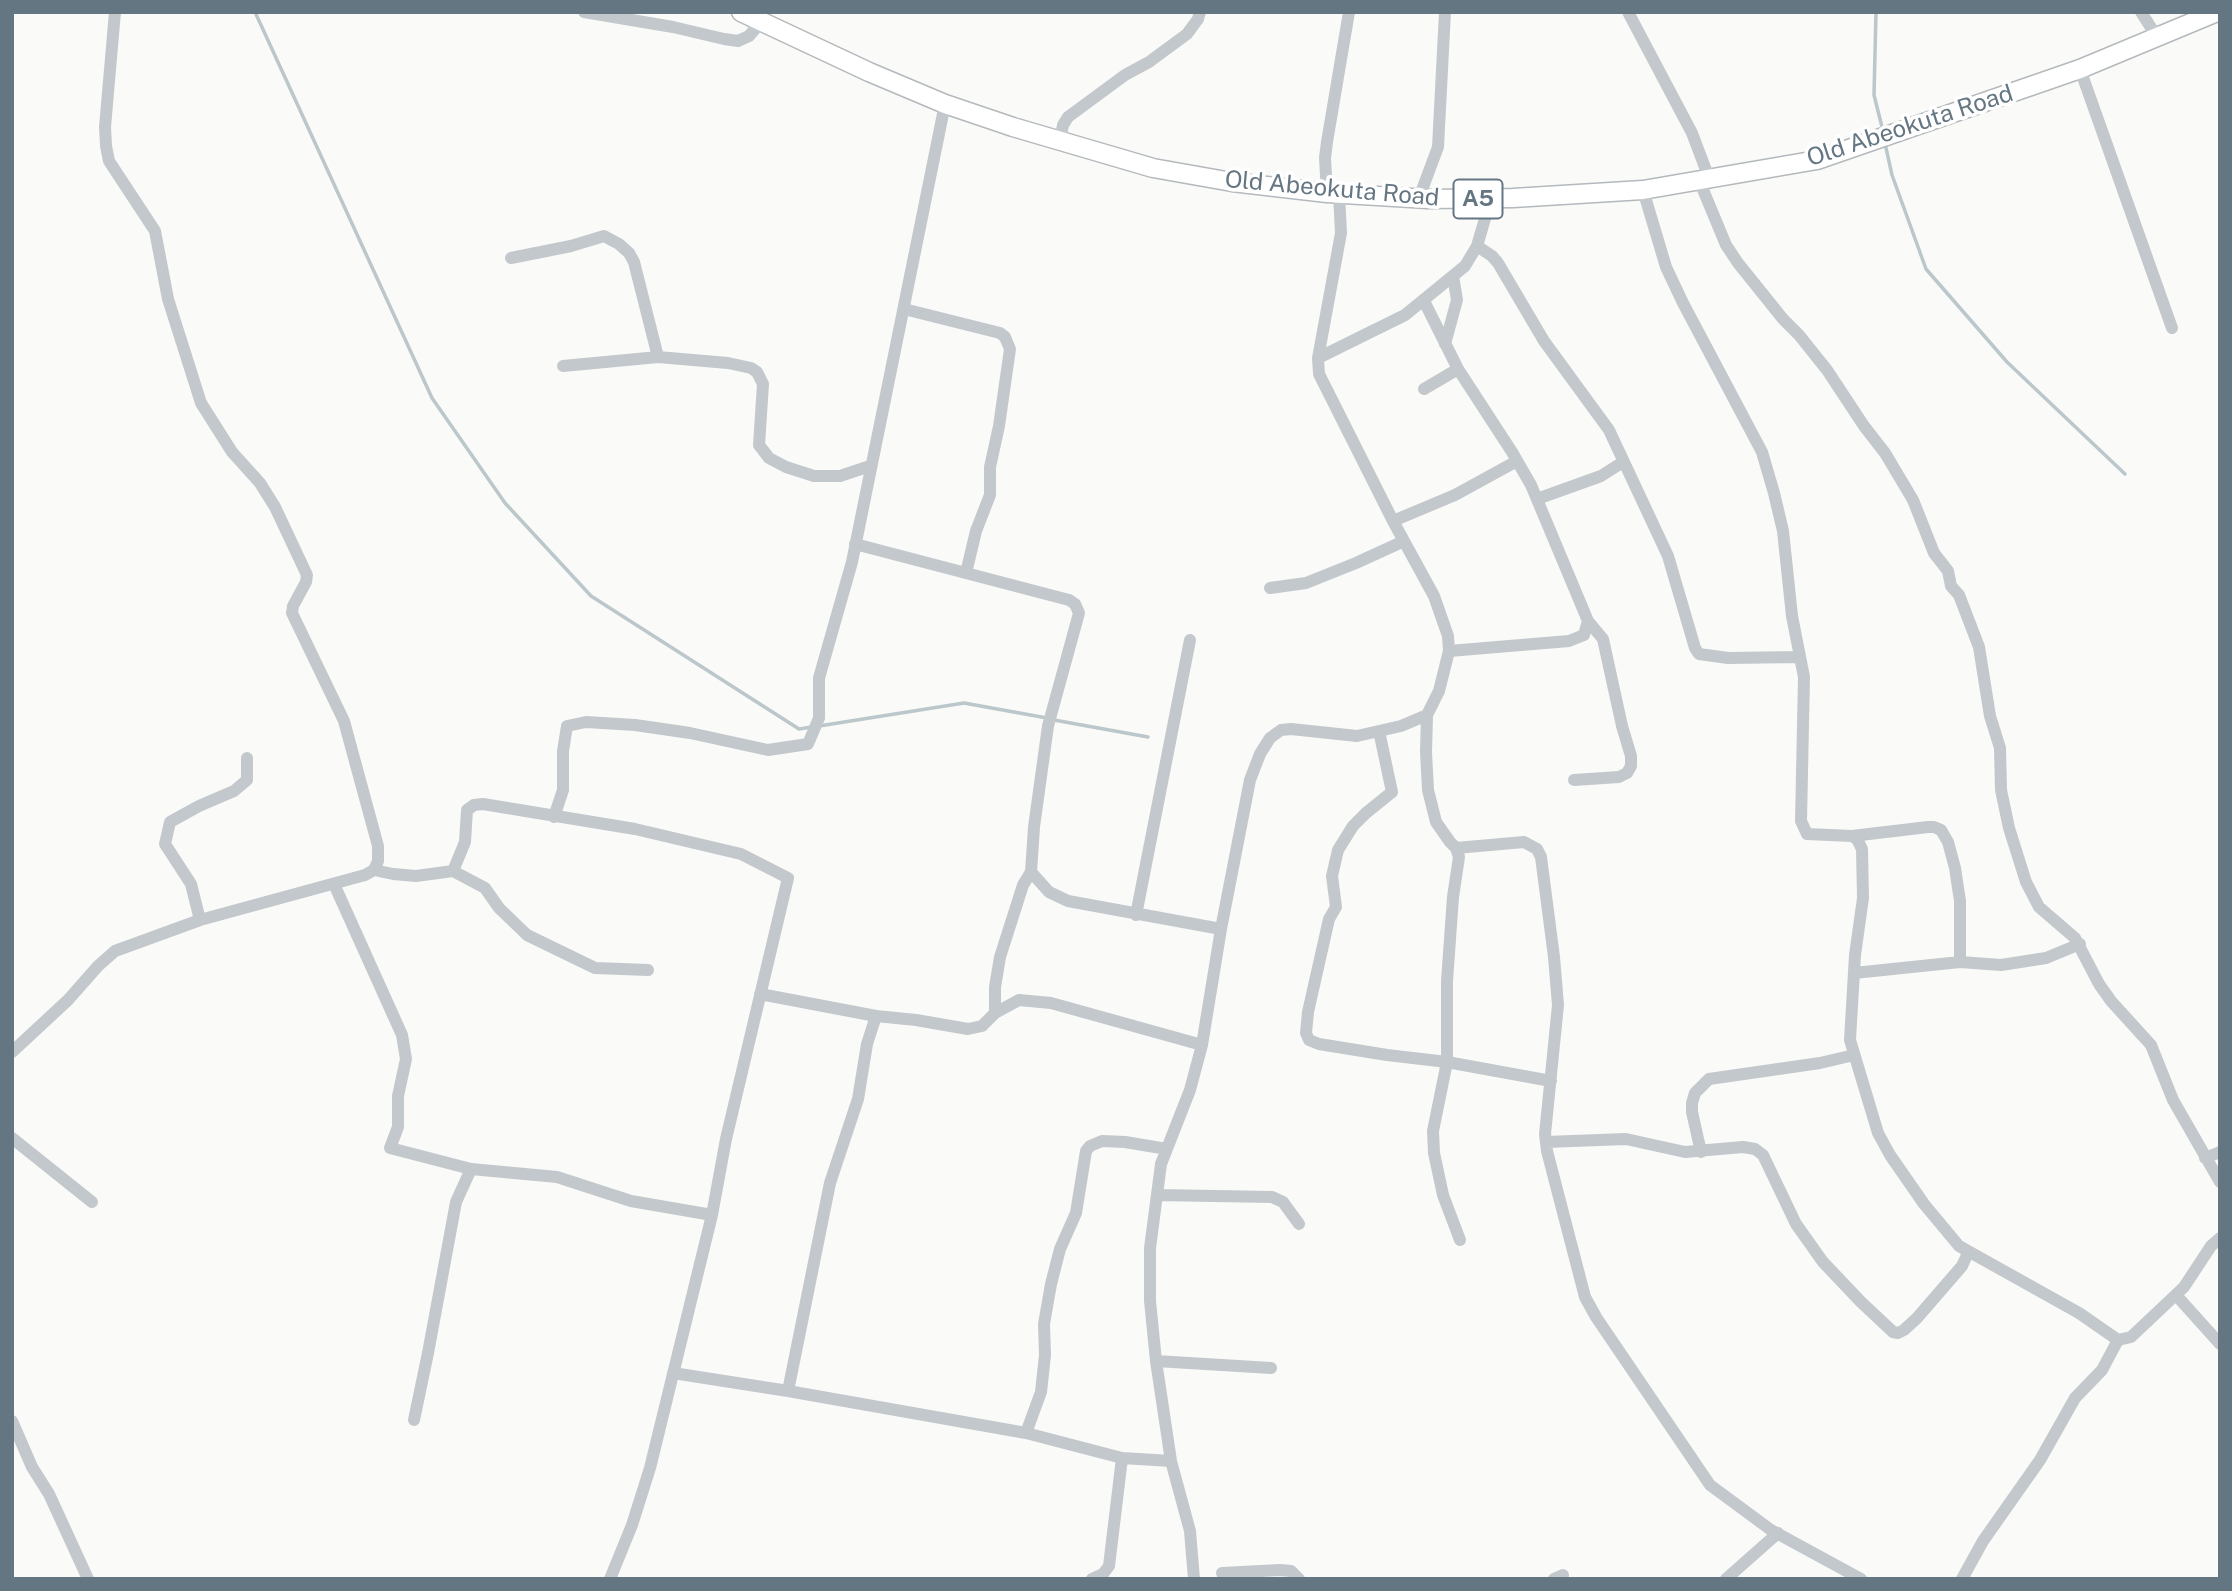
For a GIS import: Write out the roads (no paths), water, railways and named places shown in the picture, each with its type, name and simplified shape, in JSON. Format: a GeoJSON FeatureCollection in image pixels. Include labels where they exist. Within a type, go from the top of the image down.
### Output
{"type":"FeatureCollection","features":[{"type":"Feature","properties":{"kind":"highway","name":"Old Abeokuta Road"},"geometry":{"type":"LineString","coordinates":[[741,12],[945,104],[1153,168],[1232,182],[1333,193],[1419,198],[1491,198],[1643,190],[1817,160],[2080,69],[2216,12]]}},
{"type":"Feature","properties":{"kind":"street"},"geometry":{"type":"LineString","coordinates":[[12,1052],[115,951],[200,920],[365,875],[374,870],[378,861],[378,846],[344,721],[292,613],[307,575],[275,507],[260,483],[232,452],[201,403],[168,299],[155,231],[110,160],[105,127],[115,12]]}},
{"type":"Feature","properties":{"kind":"street"},"geometry":{"type":"LineString","coordinates":[[584,12],[738,41],[749,36],[761,22]]}},
{"type":"Feature","properties":{"kind":"street"},"geometry":{"type":"LineString","coordinates":[[1060,141],[1063,125],[1068,117],[1187,34],[1200,12]]}},
{"type":"Feature","properties":{"kind":"street"},"geometry":{"type":"LineString","coordinates":[[1349,12],[1326,150],[1341,233],[1318,358],[1319,374],[1434,596],[1448,636],[1449,651],[1439,691],[1427,715],[1428,790],[1436,822],[1456,848],[1459,857],[1453,897],[1447,981],[1447,1062],[1433,1131],[1434,1153],[1443,1195],[1460,1240]]}},
{"type":"Feature","properties":{"kind":"street"},"geometry":{"type":"LineString","coordinates":[[1419,198],[1438,147],[1445,12]]}},
{"type":"Feature","properties":{"kind":"street"},"geometry":{"type":"LineString","coordinates":[[1628,12],[1692,133],[1726,245],[1783,319],[1827,370],[1885,453],[1913,500],[1934,553],[1948,571],[1951,586],[1959,595],[1979,647],[1990,716],[2000,748],[2001,790],[2009,828],[2026,882],[2039,907],[2080,944],[2111,1002],[2151,1045],[2173,1100],[2220,1182]]}},
{"type":"Feature","properties":{"kind":"street"},"geometry":{"type":"LineString","coordinates":[[2141,12],[2157,37]]}},
{"type":"Feature","properties":{"kind":"street"},"geometry":{"type":"LineString","coordinates":[[2080,69],[2172,328]]}},
{"type":"Feature","properties":{"kind":"street"},"geometry":{"type":"LineString","coordinates":[[554,817],[563,790],[562,751],[568,726],[586,722],[635,725],[690,733],[768,750],[808,744],[819,718],[819,678],[855,544],[945,104]]}},
{"type":"Feature","properties":{"kind":"street"},"geometry":{"type":"LineString","coordinates":[[1643,190],[1666,267],[1768,467],[1783,531],[1792,615],[1804,677],[1801,821],[1807,834],[1852,836],[1928,827],[1941,830],[1948,842],[1955,868],[1960,901],[1960,962]]}},
{"type":"Feature","properties":{"kind":"street"},"geometry":{"type":"LineString","coordinates":[[1318,358],[1405,315],[1465,266],[1477,246],[1491,198]]}},
{"type":"Feature","properties":{"kind":"street"},"geometry":{"type":"LineString","coordinates":[[511,258],[571,246],[604,236],[619,244],[634,262],[659,357]]}},
{"type":"Feature","properties":{"kind":"street"},"geometry":{"type":"LineString","coordinates":[[1477,246],[1498,263],[1544,341],[1609,430],[1668,556],[1699,654],[1728,658],[1799,656]]}},
{"type":"Feature","properties":{"kind":"street"},"geometry":{"type":"LineString","coordinates":[[1445,344],[1457,300],[1453,276]]}},
{"type":"Feature","properties":{"kind":"street"},"geometry":{"type":"LineString","coordinates":[[1424,300],[1458,369],[1517,461],[1588,621],[1603,639],[1631,766],[1627,773],[1619,777],[1574,780]]}},
{"type":"Feature","properties":{"kind":"street"},"geometry":{"type":"LineString","coordinates":[[904,309],[1000,333],[1010,349],[990,467],[989,495],[976,531],[966,573]]}},
{"type":"Feature","properties":{"kind":"street"},"geometry":{"type":"LineString","coordinates":[[1432,318],[1454,316]]}},
{"type":"Feature","properties":{"kind":"street"},"geometry":{"type":"LineString","coordinates":[[564,366],[659,357],[728,363],[751,368],[757,372],[763,384],[759,445],[769,458],[814,476],[840,476],[870,466]]}},
{"type":"Feature","properties":{"kind":"street"},"geometry":{"type":"LineString","coordinates":[[1424,389],[1458,369]]}},
{"type":"Feature","properties":{"kind":"street"},"geometry":{"type":"LineString","coordinates":[[1393,521],[1455,495],[1517,461]]}},
{"type":"Feature","properties":{"kind":"street"},"geometry":{"type":"LineString","coordinates":[[1536,499],[1601,476],[1623,461]]}},
{"type":"Feature","properties":{"kind":"street"},"geometry":{"type":"LineString","coordinates":[[1270,588],[1306,583],[1404,541]]}},
{"type":"Feature","properties":{"kind":"street"},"geometry":{"type":"LineString","coordinates":[[855,544],[1069,600],[1075,604],[1079,613],[1048,726],[1034,827],[1031,872],[1023,885],[1000,957],[995,987],[995,1013]]}},
{"type":"Feature","properties":{"kind":"street"},"geometry":{"type":"LineString","coordinates":[[1449,651],[1569,641],[1584,635],[1588,621]]}},
{"type":"Feature","properties":{"kind":"street"},"geometry":{"type":"LineString","coordinates":[[1136,915],[1190,640]]}},
{"type":"Feature","properties":{"kind":"street"},"geometry":{"type":"LineString","coordinates":[[1194,1579],[1190,1531],[1171,1461],[1156,1361],[1150,1301],[1150,1248],[1161,1164],[1190,1090],[1202,1045],[1250,780],[1260,754],[1270,738],[1281,730],[1357,736],[1401,726],[1427,715]]}},
{"type":"Feature","properties":{"kind":"street"},"geometry":{"type":"LineString","coordinates":[[1379,731],[1392,792],[1353,826],[1338,850],[1332,876],[1336,907],[1329,919],[1308,1012],[1306,1033],[1309,1040],[1319,1044],[1447,1062],[1551,1081]]}},
{"type":"Feature","properties":{"kind":"street"},"geometry":{"type":"LineString","coordinates":[[200,920],[191,884],[165,844],[170,822],[234,791],[247,780],[247,758]]}},
{"type":"Feature","properties":{"kind":"street"},"geometry":{"type":"LineString","coordinates":[[453,871],[465,842],[466,817],[470,806],[483,804],[635,830],[741,854],[788,878],[726,1139],[712,1215],[673,1373],[643,1491],[610,1579]]}},
{"type":"Feature","properties":{"kind":"street"},"geometry":{"type":"LineString","coordinates":[[1852,836],[1857,839],[1862,849],[1863,898],[1855,954],[1850,1040],[1878,1133],[1890,1155],[1931,1213],[1959,1246],[2079,1313],[2118,1340],[2131,1337],[2176,1295],[2189,1281],[2211,1246],[2220,1238]]}},
{"type":"Feature","properties":{"kind":"street"},"geometry":{"type":"LineString","coordinates":[[1456,848],[1524,842],[1537,849],[1541,858],[1558,1005],[1546,1142],[1586,1297],[1596,1317],[1710,1485],[1778,1533],[1861,1579]]}},
{"type":"Feature","properties":{"kind":"street"},"geometry":{"type":"LineString","coordinates":[[374,870],[416,876],[453,871],[485,888],[499,908],[527,935],[594,968],[648,970]]}},
{"type":"Feature","properties":{"kind":"street"},"geometry":{"type":"LineString","coordinates":[[1031,872],[1049,892],[1068,901],[1221,929]]}},
{"type":"Feature","properties":{"kind":"street"},"geometry":{"type":"LineString","coordinates":[[334,884],[402,1035],[406,1059],[398,1096],[398,1127],[390,1148],[471,1169],[557,1177],[631,1201],[712,1215]]}},
{"type":"Feature","properties":{"kind":"street"},"geometry":{"type":"LineString","coordinates":[[1854,973],[1960,962],[2001,965],[2046,958],[2080,944]]}},
{"type":"Feature","properties":{"kind":"street"},"geometry":{"type":"LineString","coordinates":[[760,994],[876,1016],[968,1029],[982,1026],[995,1013],[1019,1000],[1051,1003],[1202,1045]]}},
{"type":"Feature","properties":{"kind":"street"},"geometry":{"type":"LineString","coordinates":[[788,1391],[830,1183],[858,1099],[867,1044],[876,1016]]}},
{"type":"Feature","properties":{"kind":"street"},"geometry":{"type":"LineString","coordinates":[[1701,1152],[1692,1103],[1695,1093],[1709,1079],[1820,1063],[1854,1055]]}},
{"type":"Feature","properties":{"kind":"street"},"geometry":{"type":"LineString","coordinates":[[12,1138],[92,1202]]}},
{"type":"Feature","properties":{"kind":"street"},"geometry":{"type":"LineString","coordinates":[[1546,1142],[1626,1139],[1685,1152],[1743,1147],[1755,1149],[1763,1155],[1796,1224],[1823,1262],[1860,1302],[1893,1332],[1904,1330],[1917,1318],[1962,1266],[1968,1253]]}},
{"type":"Feature","properties":{"kind":"street"},"geometry":{"type":"LineString","coordinates":[[1026,1433],[1041,1392],[1045,1355],[1044,1324],[1051,1284],[1060,1249],[1076,1213],[1086,1151],[1090,1146],[1102,1141],[1167,1149]]}},
{"type":"Feature","properties":{"kind":"street"},"geometry":{"type":"LineString","coordinates":[[2205,1158],[2220,1152]]}},
{"type":"Feature","properties":{"kind":"street"},"geometry":{"type":"LineString","coordinates":[[414,1420],[456,1202],[471,1169]]}},
{"type":"Feature","properties":{"kind":"street"},"geometry":{"type":"LineString","coordinates":[[1157,1195],[1272,1197],[1283,1202],[1299,1224]]}},
{"type":"Feature","properties":{"kind":"street"},"geometry":{"type":"LineString","coordinates":[[2176,1295],[2220,1344]]}},
{"type":"Feature","properties":{"kind":"street"},"geometry":{"type":"LineString","coordinates":[[1962,1579],[1983,1541],[2040,1460],[2075,1398],[2102,1370],[2118,1340]]}},
{"type":"Feature","properties":{"kind":"street"},"geometry":{"type":"LineString","coordinates":[[1156,1361],[1271,1368]]}},
{"type":"Feature","properties":{"kind":"street"},"geometry":{"type":"LineString","coordinates":[[673,1373],[1026,1433],[1122,1458],[1171,1461]]}},
{"type":"Feature","properties":{"kind":"street"},"geometry":{"type":"LineString","coordinates":[[12,1421],[88,1579]]}},
{"type":"Feature","properties":{"kind":"street"},"geometry":{"type":"LineString","coordinates":[[1092,1579],[1103,1574],[1109,1566],[1122,1458]]}},
{"type":"Feature","properties":{"kind":"street"},"geometry":{"type":"LineString","coordinates":[[1726,1579],[1778,1533]]}},
{"type":"Feature","properties":{"kind":"street"},"geometry":{"type":"LineString","coordinates":[[1222,1573],[1280,1570],[1291,1571],[1299,1579]]}},
{"type":"Feature","properties":{"kind":"waterway"},"geometry":{"type":"LineString","coordinates":[[255,12],[432,398],[505,503],[591,596],[799,729],[812,727]]}},
{"type":"Feature","properties":{"kind":"waterway"},"geometry":{"type":"LineString","coordinates":[[1876,12],[1874,95],[1882,127]]}},
{"type":"Feature","properties":{"kind":"waterway"},"geometry":{"type":"LineString","coordinates":[[1886,148],[1892,175],[1926,269],[2007,362],[2125,474]]}},
{"type":"Feature","properties":{"kind":"waterway"},"geometry":{"type":"LineString","coordinates":[[819,726],[964,703],[1047,718]]}},
{"type":"Feature","properties":{"kind":"waterway"},"geometry":{"type":"LineString","coordinates":[[1054,720],[1148,737]]}}]}
